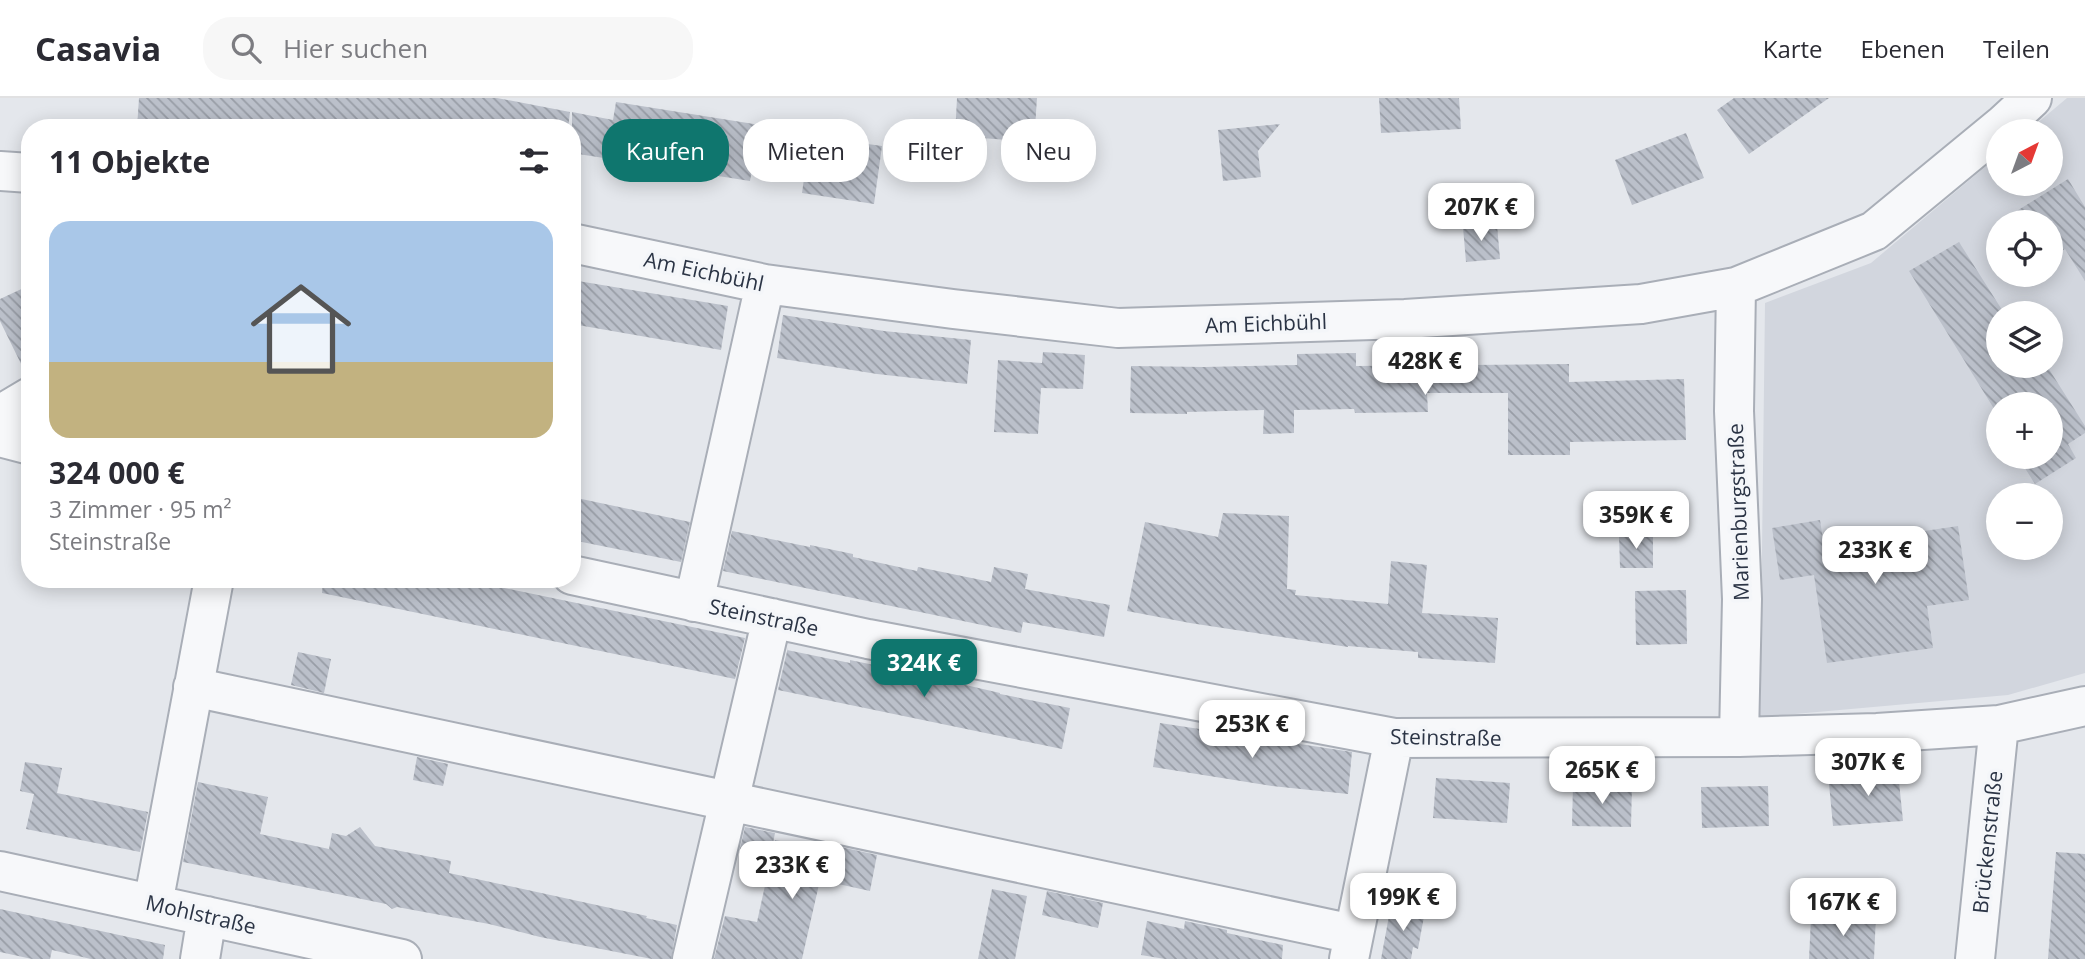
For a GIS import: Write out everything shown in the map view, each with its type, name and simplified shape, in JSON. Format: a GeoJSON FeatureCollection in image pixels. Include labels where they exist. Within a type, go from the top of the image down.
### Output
{"type":"FeatureCollection","features":[{"type":"Feature","properties":{"kind":"street","name":"Am Eichbühl"},"geometry":{"type":"LineString","coordinates":[[581,245],[765,284],[1118,328],[1405,318],[1641,304],[1736,287],[1874,231],[2032,98]]}},
{"type":"Feature","properties":{"kind":"street"},"geometry":{"type":"LineString","coordinates":[[0,172],[21,173]]}},
{"type":"Feature","properties":{"kind":"street"},"geometry":{"type":"LineString","coordinates":[[694,602],[765,284]]}},
{"type":"Feature","properties":{"kind":"street","name":"Marienburgstraße"},"geometry":{"type":"LineString","coordinates":[[1736,287],[1734,411],[1742,599],[1740,737]]}},
{"type":"Feature","properties":{"kind":"street"},"geometry":{"type":"LineString","coordinates":[[0,415],[21,402]]}},
{"type":"Feature","properties":{"kind":"street"},"geometry":{"type":"LineString","coordinates":[[0,437],[21,442]]}},
{"type":"Feature","properties":{"kind":"street","name":"Steinstraße"},"geometry":{"type":"LineString","coordinates":[[581,577],[868,639],[1394,738],[1740,737],[1877,733],[1999,725],[2085,706]]}},
{"type":"Feature","properties":{"kind":"street"},"geometry":{"type":"LineString","coordinates":[[153,904],[212,588]]}},
{"type":"Feature","properties":{"kind":"street"},"geometry":{"type":"LineString","coordinates":[[692,959],[772,618]]}},
{"type":"Feature","properties":{"kind":"street"},"geometry":{"type":"LineString","coordinates":[[193,687],[728,803],[1351,947],[1394,738]]}},
{"type":"Feature","properties":{"kind":"street","name":"Brückenstraße"},"geometry":{"type":"LineString","coordinates":[[1975,959],[1999,725]]}},
{"type":"Feature","properties":{"kind":"street","name":"Mohlstraße"},"geometry":{"type":"LineString","coordinates":[[0,871],[402,959]]}},
{"type":"Feature","properties":{"kind":"street"},"geometry":{"type":"LineString","coordinates":[[200,959],[207,916]]}},
{"type":"Feature","properties":{"kind":"shaded area"},"geometry":{"type":"Polygon","coordinates":[[[2067,98],[2085,98],[2085,673],[2008,695],[1760,717],[1765,303],[1871,263],[1986,166],[1986,196],[2063,196],[2063,119],[2042,119],[2067,98]]]}},
{"type":"Feature","properties":{"kind":"building"},"geometry":{"type":"Polygon","coordinates":[[[139,98],[497,98],[570,112],[569,119],[138,119],[139,98]]]}},
{"type":"Feature","properties":{"kind":"building"},"geometry":{"type":"Polygon","coordinates":[[[957,98],[1037,98],[1036,119],[1001,119],[1001,139],[987,138],[987,119],[956,119],[957,98]]]}},
{"type":"Feature","properties":{"kind":"building"},"geometry":{"type":"Polygon","coordinates":[[[1379,98],[1459,98],[1461,129],[1381,133],[1379,98]]]}},
{"type":"Feature","properties":{"kind":"building"},"geometry":{"type":"Polygon","coordinates":[[[1734,98],[1829,98],[1749,154],[1717,110],[1734,98]]]}},
{"type":"Feature","properties":{"kind":"building"},"geometry":{"type":"Polygon","coordinates":[[[616,102],[722,119],[613,119],[616,102]]]}},
{"type":"Feature","properties":{"kind":"building"},"geometry":{"type":"Polygon","coordinates":[[[572,112],[608,119],[602,119],[602,158],[581,154],[581,119],[572,119],[572,112]]]}},
{"type":"Feature","properties":{"kind":"building"},"geometry":{"type":"Polygon","coordinates":[[[729,120],[743,122],[743,180],[729,178],[729,120]]]}},
{"type":"Feature","properties":{"kind":"building"},"geometry":{"type":"Polygon","coordinates":[[[1280,124],[1258,151],[1261,177],[1223,181],[1218,130],[1280,124]]]}},
{"type":"Feature","properties":{"kind":"building"},"geometry":{"type":"Polygon","coordinates":[[[1686,133],[1704,178],[1632,205],[1615,160],[1686,133]]]}},
{"type":"Feature","properties":{"kind":"building"},"geometry":{"type":"Polygon","coordinates":[[[869,144],[882,146],[874,204],[802,193],[804,182],[869,182],[869,144]]]}},
{"type":"Feature","properties":{"kind":"building"},"geometry":{"type":"Polygon","coordinates":[[[2068,179],[2085,207],[2085,281],[2065,249],[2063,250],[2063,210],[2018,210],[2041,196],[2063,196],[2063,182],[2068,179]]]}},
{"type":"Feature","properties":{"kind":"building"},"geometry":{"type":"Polygon","coordinates":[[[1497,225],[1500,259],[1466,262],[1463,227],[1497,225]]]}},
{"type":"Feature","properties":{"kind":"building"},"geometry":{"type":"Polygon","coordinates":[[[1959,242],[1996,301],[1986,301],[1986,378],[2055,378],[2085,426],[2085,433],[2068,444],[2076,458],[2063,466],[2063,392],[1986,392],[1986,396],[1909,271],[1959,242]]]}},
{"type":"Feature","properties":{"kind":"building"},"geometry":{"type":"Polygon","coordinates":[[[581,282],[728,306],[721,350],[581,326],[581,282]]]}},
{"type":"Feature","properties":{"kind":"building"},"geometry":{"type":"Polygon","coordinates":[[[21,289],[21,364],[0,321],[0,299],[21,289]]]}},
{"type":"Feature","properties":{"kind":"building"},"geometry":{"type":"Polygon","coordinates":[[[783,315],[884,331],[971,340],[967,384],[877,374],[777,358],[783,315]]]}},
{"type":"Feature","properties":{"kind":"building"},"geometry":{"type":"Polygon","coordinates":[[[1043,352],[1085,355],[1083,389],[1041,388],[1038,434],[994,432],[998,360],[1042,363],[1043,352]]]}},
{"type":"Feature","properties":{"kind":"building"},"geometry":{"type":"Polygon","coordinates":[[[1356,353],[1356,366],[1569,364],[1569,382],[1684,379],[1686,440],[1570,442],[1570,455],[1508,455],[1508,393],[1427,393],[1428,412],[1294,410],[1294,433],[1263,434],[1264,410],[1187,414],[1130,413],[1131,366],[1297,365],[1297,354],[1356,353]]]}},
{"type":"Feature","properties":{"kind":"building"},"geometry":{"type":"Polygon","coordinates":[[[2026,469],[2059,469],[2037,483],[2026,469]]]}},
{"type":"Feature","properties":{"kind":"building"},"geometry":{"type":"Polygon","coordinates":[[[581,499],[690,522],[681,562],[581,542],[581,499]]]}},
{"type":"Feature","properties":{"kind":"building"},"geometry":{"type":"Polygon","coordinates":[[[1223,513],[1289,516],[1287,589],[1296,590],[1295,595],[1388,604],[1391,561],[1427,565],[1422,613],[1498,618],[1495,663],[1418,658],[1418,652],[1348,647],[1127,611],[1145,522],[1218,537],[1223,513]]]}},
{"type":"Feature","properties":{"kind":"building"},"geometry":{"type":"Polygon","coordinates":[[[1820,520],[1824,546],[1958,526],[1969,600],[1927,606],[1933,648],[1827,663],[1814,575],[1780,580],[1772,528],[1820,520]]]}},
{"type":"Feature","properties":{"kind":"building"},"geometry":{"type":"Polygon","coordinates":[[[732,531],[853,554],[853,557],[917,571],[918,567],[991,582],[994,567],[1028,574],[1025,589],[1110,605],[1104,637],[1023,622],[1021,633],[723,571],[732,531]]]}},
{"type":"Feature","properties":{"kind":"building"},"geometry":{"type":"Polygon","coordinates":[[[1619,535],[1653,535],[1653,568],[1620,568],[1619,535]]]}},
{"type":"Feature","properties":{"kind":"building"},"geometry":{"type":"Polygon","coordinates":[[[322,588],[504,588],[745,638],[735,679],[322,593],[322,588]]]}},
{"type":"Feature","properties":{"kind":"building"},"geometry":{"type":"Polygon","coordinates":[[[1686,590],[1687,644],[1636,645],[1635,591],[1686,590]]]}},
{"type":"Feature","properties":{"kind":"building"},"geometry":{"type":"Polygon","coordinates":[[[787,650],[850,663],[850,660],[1070,708],[1062,749],[778,690],[787,650]]]}},
{"type":"Feature","properties":{"kind":"building"},"geometry":{"type":"Polygon","coordinates":[[[298,652],[331,659],[324,693],[291,685],[298,652]]]}},
{"type":"Feature","properties":{"kind":"building"},"geometry":{"type":"Polygon","coordinates":[[[1160,723],[1352,752],[1348,794],[1272,786],[1153,767],[1160,723]]]}},
{"type":"Feature","properties":{"kind":"building"},"geometry":{"type":"Polygon","coordinates":[[[417,757],[448,764],[443,786],[413,780],[417,757]]]}},
{"type":"Feature","properties":{"kind":"building"},"geometry":{"type":"Polygon","coordinates":[[[25,762],[62,768],[57,793],[148,812],[140,852],[26,829],[34,794],[20,791],[25,762]]]}},
{"type":"Feature","properties":{"kind":"building"},"geometry":{"type":"Polygon","coordinates":[[[1897,762],[1903,821],[1833,826],[1829,784],[1870,781],[1868,765],[1897,762]]]}},
{"type":"Feature","properties":{"kind":"building"},"geometry":{"type":"Polygon","coordinates":[[[1436,778],[1510,783],[1507,823],[1433,818],[1436,778]]]}},
{"type":"Feature","properties":{"kind":"building"},"geometry":{"type":"Polygon","coordinates":[[[198,782],[268,797],[260,834],[329,849],[332,833],[346,836],[360,827],[375,846],[451,861],[449,873],[647,916],[646,918],[677,925],[671,959],[652,959],[489,924],[397,907],[392,909],[386,904],[183,862],[198,782]]]}},
{"type":"Feature","properties":{"kind":"building"},"geometry":{"type":"Polygon","coordinates":[[[1573,784],[1632,785],[1631,827],[1572,826],[1573,784]]]}},
{"type":"Feature","properties":{"kind":"building"},"geometry":{"type":"Polygon","coordinates":[[[1768,786],[1769,826],[1702,828],[1701,787],[1768,786]]]}},
{"type":"Feature","properties":{"kind":"building"},"geometry":{"type":"Polygon","coordinates":[[[745,827],[775,833],[770,859],[739,853],[745,827]]]}},
{"type":"Feature","properties":{"kind":"building"},"geometry":{"type":"Polygon","coordinates":[[[775,840],[840,852],[841,847],[877,855],[870,891],[820,880],[802,959],[714,959],[725,916],[757,922],[775,840]]]}},
{"type":"Feature","properties":{"kind":"building"},"geometry":{"type":"Polygon","coordinates":[[[2056,852],[2085,854],[2085,959],[2048,959],[2056,852]]]}},
{"type":"Feature","properties":{"kind":"building"},"geometry":{"type":"Polygon","coordinates":[[[992,889],[1027,896],[1015,959],[978,959],[992,889]]]}},
{"type":"Feature","properties":{"kind":"building"},"geometry":{"type":"Polygon","coordinates":[[[1047,891],[1103,903],[1098,928],[1042,915],[1047,891]]]}},
{"type":"Feature","properties":{"kind":"building"},"geometry":{"type":"Polygon","coordinates":[[[1391,905],[1425,911],[1418,949],[1413,947],[1411,959],[1381,959],[1391,905]]]}},
{"type":"Feature","properties":{"kind":"building"},"geometry":{"type":"Polygon","coordinates":[[[0,909],[165,945],[163,959],[91,959],[52,950],[50,959],[32,959],[0,952],[0,909]]]}},
{"type":"Feature","properties":{"kind":"building"},"geometry":{"type":"Polygon","coordinates":[[[1845,913],[1876,915],[1874,959],[1809,959],[1811,918],[1845,919],[1845,913]]]}},
{"type":"Feature","properties":{"kind":"building"},"geometry":{"type":"Polygon","coordinates":[[[1147,921],[1184,929],[1185,921],[1283,945],[1282,959],[1165,959],[1141,955],[1147,921]]]}}]}
